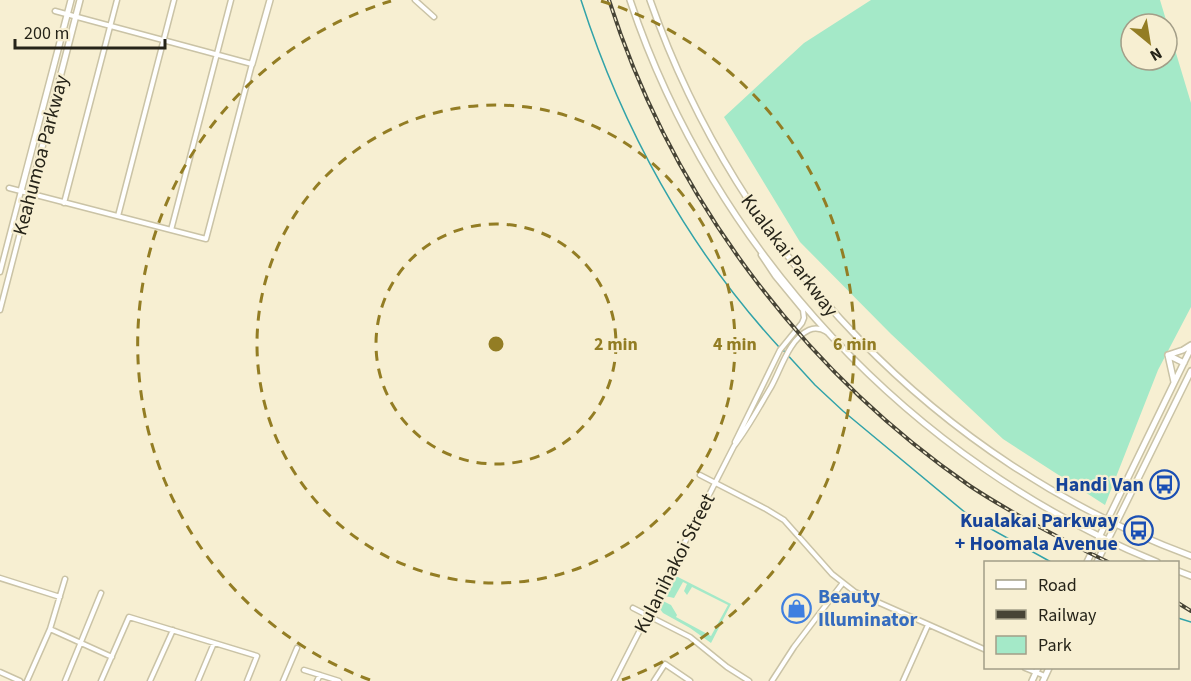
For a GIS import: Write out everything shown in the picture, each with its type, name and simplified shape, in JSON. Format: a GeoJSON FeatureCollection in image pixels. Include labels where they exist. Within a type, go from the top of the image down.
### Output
{"type":"FeatureCollection","features":[{"type":"Feature","properties":{"kind":"main road","name":"Keahumoa Parkway"},"geometry":{"type":"LineString","coordinates":[[21,191],[71,0]]}},
{"type":"Feature","properties":{"kind":"main road","name":"Keahumoa Parkway"},"geometry":{"type":"LineString","coordinates":[[30,194],[80,0]]}},
{"type":"Feature","properties":{"kind":"main road"},"geometry":{"type":"LineString","coordinates":[[252,64],[270,0]]}},
{"type":"Feature","properties":{"kind":"main road","name":"Kualakai Parkway"},"geometry":{"type":"LineString","coordinates":[[630,0],[677,115],[718,188],[777,273],[832,337],[904,406],[970,458],[1023,493],[1100,536],[1155,561]]}},
{"type":"Feature","properties":{"kind":"main road","name":"Kualakai Parkway"},"geometry":{"type":"LineString","coordinates":[[650,0],[681,79],[717,152],[773,238],[824,302],[875,356],[946,418],[1039,484],[1107,522],[1191,556]]}},
{"type":"Feature","properties":{"kind":"main road"},"geometry":{"type":"LineString","coordinates":[[1088,561],[1191,347]]}},
{"type":"Feature","properties":{"kind":"main road"},"geometry":{"type":"LineString","coordinates":[[1168,355],[1191,347]]}},
{"type":"Feature","properties":{"kind":"main road"},"geometry":{"type":"LineString","coordinates":[[1168,355],[1173,373],[1173,385]]}},
{"type":"Feature","properties":{"kind":"main road"},"geometry":{"type":"LineString","coordinates":[[1168,355],[1184,363]]}},
{"type":"Feature","properties":{"kind":"main road"},"geometry":{"type":"LineString","coordinates":[[1098,561],[1191,371]]}},
{"type":"Feature","properties":{"kind":"main road"},"geometry":{"type":"LineString","coordinates":[[1181,392],[1191,383]]}},
{"type":"Feature","properties":{"kind":"main road"},"geometry":{"type":"LineString","coordinates":[[1032,681],[1037,670]]}},
{"type":"Feature","properties":{"kind":"street"},"geometry":{"type":"LineString","coordinates":[[64,203],[117,0]]}},
{"type":"Feature","properties":{"kind":"street"},"geometry":{"type":"LineString","coordinates":[[118,216],[174,0]]}},
{"type":"Feature","properties":{"kind":"street"},"geometry":{"type":"LineString","coordinates":[[171,230],[231,0]]}},
{"type":"Feature","properties":{"kind":"street"},"geometry":{"type":"LineString","coordinates":[[415,0],[434,17]]}},
{"type":"Feature","properties":{"kind":"street"},"geometry":{"type":"LineString","coordinates":[[9,188],[206,239],[252,64],[55,11]]}},
{"type":"Feature","properties":{"kind":"street","name":"Keahumoa Parkway"},"geometry":{"type":"LineString","coordinates":[[0,272],[21,191]]}},
{"type":"Feature","properties":{"kind":"street","name":"Keahumoa Parkway"},"geometry":{"type":"LineString","coordinates":[[0,310],[30,194]]}},
{"type":"Feature","properties":{"kind":"street","name":"Kulanihakoi Street"},"geometry":{"type":"LineString","coordinates":[[614,681],[734,446],[741,427],[782,346],[803,321],[803,310],[771,270],[751,237]]}},
{"type":"Feature","properties":{"kind":"street","name":"Kulanihakoi Street"},"geometry":{"type":"LineString","coordinates":[[734,446],[790,350],[803,335],[809,330],[817,329],[825,331],[832,337]]}},
{"type":"Feature","properties":{"kind":"street"},"geometry":{"type":"LineString","coordinates":[[1184,363],[1191,364]]}},
{"type":"Feature","properties":{"kind":"street"},"geometry":{"type":"LineString","coordinates":[[1184,363],[1191,371]]}},
{"type":"Feature","properties":{"kind":"street"},"geometry":{"type":"LineString","coordinates":[[700,475],[784,520],[842,584],[861,596],[984,649]]}},
{"type":"Feature","properties":{"kind":"street"},"geometry":{"type":"LineString","coordinates":[[0,578],[60,597]]}},
{"type":"Feature","properties":{"kind":"street"},"geometry":{"type":"LineString","coordinates":[[27,681],[50,629],[65,579]]}},
{"type":"Feature","properties":{"kind":"street"},"geometry":{"type":"LineString","coordinates":[[772,681],[794,647],[842,584]]}},
{"type":"Feature","properties":{"kind":"street"},"geometry":{"type":"LineString","coordinates":[[65,681],[101,593]]}},
{"type":"Feature","properties":{"kind":"street"},"geometry":{"type":"LineString","coordinates":[[633,608],[690,637],[731,670],[749,681]]}},
{"type":"Feature","properties":{"kind":"street"},"geometry":{"type":"LineString","coordinates":[[101,681],[129,617],[257,656],[247,681]]}},
{"type":"Feature","properties":{"kind":"street"},"geometry":{"type":"LineString","coordinates":[[903,681],[928,625]]}},
{"type":"Feature","properties":{"kind":"street"},"geometry":{"type":"LineString","coordinates":[[50,629],[112,657]]}},
{"type":"Feature","properties":{"kind":"street"},"geometry":{"type":"LineString","coordinates":[[150,681],[173,630]]}},
{"type":"Feature","properties":{"kind":"street"},"geometry":{"type":"LineString","coordinates":[[198,681],[214,643]]}},
{"type":"Feature","properties":{"kind":"street"},"geometry":{"type":"LineString","coordinates":[[283,681],[297,648]]}},
{"type":"Feature","properties":{"kind":"street"},"geometry":{"type":"LineString","coordinates":[[654,681],[665,664],[690,681]]}},
{"type":"Feature","properties":{"kind":"street"},"geometry":{"type":"LineString","coordinates":[[304,670],[339,681]]}},
{"type":"Feature","properties":{"kind":"street"},"geometry":{"type":"LineString","coordinates":[[1037,670],[1044,678]]}},
{"type":"Feature","properties":{"kind":"street"},"geometry":{"type":"LineString","coordinates":[[0,672],[21,681]]}},
{"type":"Feature","properties":{"kind":"street"},"geometry":{"type":"LineString","coordinates":[[317,681],[320,675]]}},
{"type":"Feature","properties":{"kind":"green space"},"geometry":{"type":"Polygon","coordinates":[[[871,0],[1160,0],[1164,12],[1119,12],[1119,72],[1179,72],[1179,63],[1191,103],[1191,307],[1158,370],[1105,505],[1003,439],[891,334],[800,242],[724,117],[804,43],[871,0]]]}},
{"type":"Feature","properties":{"kind":"green space"},"geometry":{"type":"Polygon","coordinates":[[[676,576],[731,604],[711,643],[663,613],[660,609],[663,601],[671,605],[676,617],[711,636],[728,605],[692,587],[687,595],[684,591],[687,584],[683,582],[674,598],[665,596],[676,576]]]}},
{"type":"Feature","properties":{"kind":"waterway"},"geometry":{"type":"LineString","coordinates":[[581,0],[616,94],[661,184],[715,269],[779,347]]}},
{"type":"Feature","properties":{"kind":"waterway"},"geometry":{"type":"LineString","coordinates":[[783,350],[843,411],[973,519],[1049,561]]}},
{"type":"Feature","properties":{"kind":"waterway"},"geometry":{"type":"LineString","coordinates":[[1179,618],[1191,622]]}},
{"type":"Feature","properties":{"kind":"railway"},"geometry":{"type":"LineString","coordinates":[[609,0],[635,72],[668,142],[706,209],[750,273],[798,333],[851,389],[909,440],[970,486],[1038,526],[1106,561]]}},
{"type":"Feature","properties":{"kind":"railway"},"geometry":{"type":"LineString","coordinates":[[1179,604],[1191,611]]}},
{"type":"Feature","properties":{"kind":"place","name":"Handi Van"},"geometry":{"type":"Point","coordinates":[1165,484]}},
{"type":"Feature","properties":{"kind":"place","name":"Kualakai Parkway + Hoomala Avenue"},"geometry":{"type":"Point","coordinates":[1139,531]}},
{"type":"Feature","properties":{"kind":"place","name":"Beauty Illuminator"},"geometry":{"type":"Point","coordinates":[797,608]}}]}
